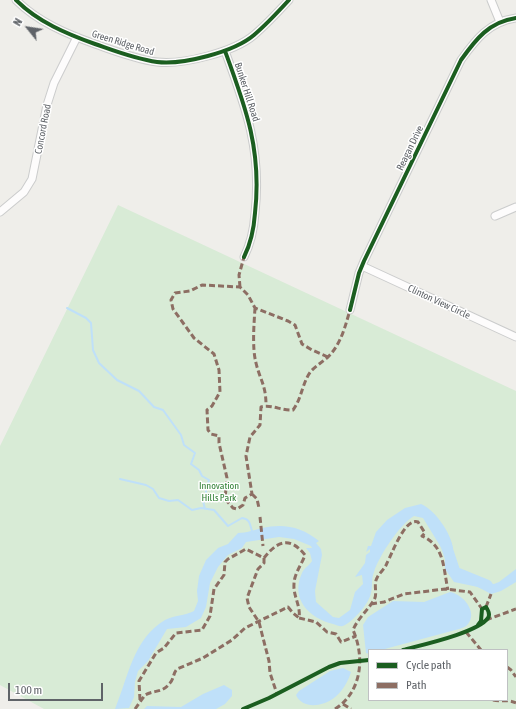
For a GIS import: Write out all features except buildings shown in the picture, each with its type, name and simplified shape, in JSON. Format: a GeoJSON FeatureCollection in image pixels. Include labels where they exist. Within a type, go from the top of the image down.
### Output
{"type":"FeatureCollection","features":[{"type":"Feature","properties":{"kind":"street","name":"Green Ridge Road"},"geometry":{"type":"LineString","coordinates":[[16,0],[40,20],[77,37],[120,53],[158,62],[194,58],[236,47],[253,36],[284,1]]}},
{"type":"Feature","properties":{"kind":"street"},"geometry":{"type":"LineString","coordinates":[[491,0],[500,22]]}},
{"type":"Feature","properties":{"kind":"street","name":"Reagan Drive"},"geometry":{"type":"LineString","coordinates":[[350,310],[362,266],[461,60],[479,35],[500,22],[516,18]]}},
{"type":"Feature","properties":{"kind":"street","name":"Concord Road"},"geometry":{"type":"LineString","coordinates":[[0,212],[24,192],[32,179],[47,105],[54,83],[77,37]]}},
{"type":"Feature","properties":{"kind":"street","name":"Bunker Hill Road"},"geometry":{"type":"LineString","coordinates":[[225,51],[244,100],[256,154],[257,196],[254,227],[249,248],[244,257]]}},
{"type":"Feature","properties":{"kind":"street"},"geometry":{"type":"LineString","coordinates":[[495,216],[516,207]]}},
{"type":"Feature","properties":{"kind":"street","name":"Clinton View Circle"},"geometry":{"type":"LineString","coordinates":[[362,266],[516,337]]}},
{"type":"Feature","properties":{"kind":"green space","name":"Innovation Hills Park"},"geometry":{"type":"Polygon","coordinates":[[[118,205],[516,391],[516,709],[44,709],[0,685],[0,446],[118,205]]]}},
{"type":"Feature","properties":{"kind":"water"},"geometry":{"type":"Polygon","coordinates":[[[421,504],[432,511],[446,529],[453,548],[449,556],[450,561],[463,576],[494,584],[516,569],[516,582],[501,591],[491,594],[478,587],[454,582],[445,569],[445,554],[423,518],[414,516],[408,520],[397,533],[380,558],[373,575],[370,597],[364,607],[353,619],[345,625],[340,626],[316,617],[309,612],[300,599],[298,591],[299,582],[303,571],[312,561],[310,553],[306,548],[312,548],[311,546],[294,539],[279,537],[246,542],[242,548],[228,555],[218,567],[210,583],[206,607],[201,618],[186,627],[167,629],[148,661],[138,671],[135,682],[134,697],[129,708],[115,709],[139,648],[154,628],[165,620],[194,611],[198,601],[197,591],[199,576],[206,560],[218,548],[228,544],[238,533],[262,528],[285,526],[306,532],[319,541],[316,543],[321,549],[322,555],[315,591],[316,602],[333,617],[339,618],[350,610],[355,592],[363,584],[362,575],[355,577],[365,563],[366,555],[370,552],[370,549],[366,552],[368,546],[371,546],[376,532],[387,520],[405,508],[421,504]]]}},
{"type":"Feature","properties":{"kind":"water"},"geometry":{"type":"Polygon","coordinates":[[[450,592],[455,593],[468,604],[471,619],[466,626],[459,629],[385,649],[368,649],[368,654],[366,653],[363,625],[368,617],[393,601],[424,602],[450,592]]]}},
{"type":"Feature","properties":{"kind":"water"},"geometry":{"type":"Polygon","coordinates":[[[343,668],[351,672],[340,693],[334,698],[318,705],[303,703],[299,700],[296,695],[299,691],[330,671],[343,668]]]}},
{"type":"Feature","properties":{"kind":"water"},"geometry":{"type":"Polygon","coordinates":[[[224,685],[232,690],[232,696],[225,704],[216,709],[144,709],[147,706],[181,707],[203,694],[224,685]]]}},
{"type":"Feature","properties":{"kind":"waterway"},"geometry":{"type":"LineString","coordinates":[[67,308],[86,318],[91,323],[93,350],[99,363],[117,380],[139,391],[154,407],[163,410],[181,435],[184,445],[195,453],[191,464],[199,470],[202,476],[209,480],[206,490],[206,497],[203,501],[205,509]]}},
{"type":"Feature","properties":{"kind":"waterway"},"geometry":{"type":"LineString","coordinates":[[120,479],[146,485],[153,489],[159,498],[169,501],[178,500],[192,510],[201,508],[214,510],[228,526],[242,518],[247,519],[252,531]]}},
{"type":"Feature","properties":{"kind":"waterway"},"geometry":{"type":"LineString","coordinates":[[444,539],[455,572],[487,585]]}},
{"type":"Feature","properties":{"kind":"marked path"},"geometry":{"type":"LineString","coordinates":[[240,287],[239,275],[244,257]]}},
{"type":"Feature","properties":{"kind":"marked path"},"geometry":{"type":"LineString","coordinates":[[328,357],[302,344],[295,325],[255,308],[248,295],[240,287],[202,285],[190,291],[175,293],[171,300],[173,309],[194,338],[214,354],[219,370],[220,392],[212,406],[207,410],[208,430],[211,434],[219,436],[219,443],[227,478],[225,499],[233,508],[237,509],[243,505],[245,498],[252,494],[246,456],[250,437],[260,425],[261,407],[269,406],[285,410],[293,410],[311,371],[328,357],[336,347],[342,335],[350,310]]}},
{"type":"Feature","properties":{"kind":"marked path"},"geometry":{"type":"LineString","coordinates":[[255,308],[254,350],[264,387],[266,405]]}},
{"type":"Feature","properties":{"kind":"marked path"},"geometry":{"type":"LineString","coordinates":[[252,494],[257,499],[259,508]]}},
{"type":"Feature","properties":{"kind":"marked path"},"geometry":{"type":"LineString","coordinates":[[260,517],[263,546]]}},
{"type":"Feature","properties":{"kind":"marked path"},"geometry":{"type":"LineString","coordinates":[[335,709],[344,702],[351,693],[356,684],[359,673],[359,651],[353,630],[375,598],[375,584],[378,576],[386,565],[404,530],[413,522],[418,522],[425,533],[422,536],[430,540],[439,552],[444,566],[448,590]]}},
{"type":"Feature","properties":{"kind":"marked path"},"geometry":{"type":"LineString","coordinates":[[140,700],[139,681],[156,653],[164,648],[176,633],[202,630],[210,616],[214,589],[224,575],[225,562],[246,549],[264,558],[269,552],[279,545],[284,543],[294,545],[305,555],[294,580],[299,618],[316,622],[327,632],[336,634],[341,642],[356,636]]}},
{"type":"Feature","properties":{"kind":"marked path"},"geometry":{"type":"LineString","coordinates":[[264,558],[264,563],[258,569],[247,598],[249,607],[259,622],[269,661],[270,673],[277,694]]}},
{"type":"Feature","properties":{"kind":"marked path"},"geometry":{"type":"LineString","coordinates":[[371,604],[384,602],[404,594],[445,589],[470,592],[482,609]]}},
{"type":"Feature","properties":{"kind":"marked path"},"geometry":{"type":"LineString","coordinates":[[486,607],[491,594]]}},
{"type":"Feature","properties":{"kind":"marked path"},"geometry":{"type":"LineString","coordinates":[[135,709],[145,695],[161,690],[167,686],[177,669],[203,658],[232,640],[245,628],[288,607],[299,618]]}},
{"type":"Feature","properties":{"kind":"marked path"},"geometry":{"type":"LineString","coordinates":[[486,620],[516,609]]}},
{"type":"Feature","properties":{"kind":"marked path"},"geometry":{"type":"LineString","coordinates":[[466,632],[480,649]]}},
{"type":"Feature","properties":{"kind":"marked path"},"geometry":{"type":"LineString","coordinates":[[508,668],[516,677]]}},
{"type":"Feature","properties":{"kind":"marked path"},"geometry":{"type":"LineString","coordinates":[[499,701],[508,701]]}},
{"type":"Feature","properties":{"kind":"marked path"},"geometry":{"type":"LineString","coordinates":[[508,701],[516,703]]}},
{"type":"Feature","properties":{"kind":"marked path"},"geometry":{"type":"LineString","coordinates":[[343,704],[351,709]]}},
{"type":"Feature","properties":{"kind":"cycle path"},"geometry":{"type":"LineString","coordinates":[[16,0],[43,21],[74,36],[133,57],[157,62],[194,59],[234,47],[254,35],[289,0]]}},
{"type":"Feature","properties":{"kind":"cycle path"},"geometry":{"type":"LineString","coordinates":[[350,310],[359,273],[364,261],[461,60],[472,45],[484,33],[498,23],[516,18]]}},
{"type":"Feature","properties":{"kind":"cycle path"},"geometry":{"type":"LineString","coordinates":[[225,51],[246,111],[254,150],[256,170],[257,191],[254,224],[244,257]]}},
{"type":"Feature","properties":{"kind":"cycle path"},"geometry":{"type":"LineString","coordinates":[[407,649],[448,638],[473,629],[489,617],[486,607],[482,609],[481,621],[478,625]]}},
{"type":"Feature","properties":{"kind":"cycle path"},"geometry":{"type":"LineString","coordinates":[[243,709],[269,698],[329,667],[340,663],[368,660]]}}]}
